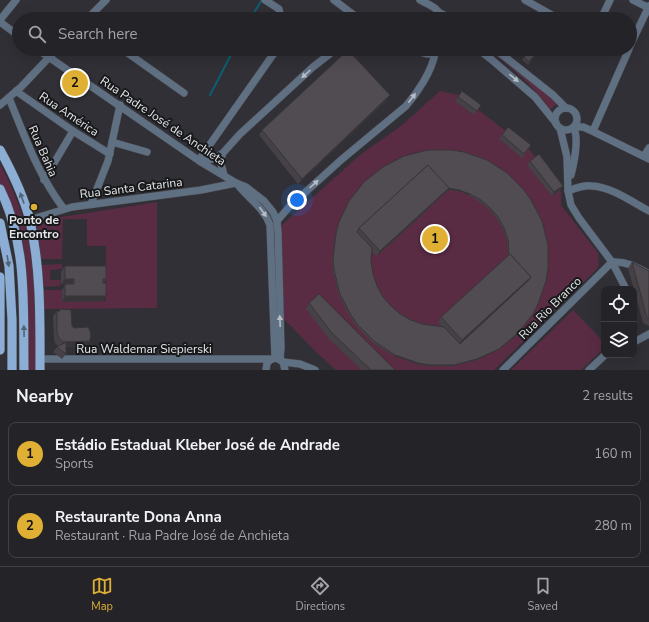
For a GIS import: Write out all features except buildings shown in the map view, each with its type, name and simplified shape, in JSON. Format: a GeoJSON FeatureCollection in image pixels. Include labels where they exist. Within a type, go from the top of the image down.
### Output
{"type":"FeatureCollection","features":[{"type":"Feature","properties":{"kind":"main road"},"geometry":{"type":"LineString","coordinates":[[0,150],[16,184],[29,220],[38,279],[40,370]]}},
{"type":"Feature","properties":{"kind":"main road"},"geometry":{"type":"LineString","coordinates":[[0,189],[12,216],[19,244],[23,278],[24,370]]}},
{"type":"Feature","properties":{"kind":"main road"},"geometry":{"type":"LineString","coordinates":[[0,223],[9,266],[12,320],[12,370]]}},
{"type":"Feature","properties":{"kind":"main road"},"geometry":{"type":"LineString","coordinates":[[0,277],[0,350]]}},
{"type":"Feature","properties":{"kind":"street"},"geometry":{"type":"LineString","coordinates":[[12,30],[0,21],[16,0]]}},
{"type":"Feature","properties":{"kind":"street"},"geometry":{"type":"LineString","coordinates":[[94,12],[106,0]]}},
{"type":"Feature","properties":{"kind":"street"},"geometry":{"type":"LineString","coordinates":[[265,0],[279,9],[280,12]]}},
{"type":"Feature","properties":{"kind":"street"},"geometry":{"type":"LineString","coordinates":[[334,0],[350,12]]}},
{"type":"Feature","properties":{"kind":"street"},"geometry":{"type":"LineString","coordinates":[[420,0],[432,6],[436,12]]}},
{"type":"Feature","properties":{"kind":"street"},"geometry":{"type":"LineString","coordinates":[[525,0],[546,12]]}},
{"type":"Feature","properties":{"kind":"street"},"geometry":{"type":"LineString","coordinates":[[604,12],[610,0]]}},
{"type":"Feature","properties":{"kind":"street"},"geometry":{"type":"LineString","coordinates":[[633,0],[649,7],[637,33]]}},
{"type":"Feature","properties":{"kind":"street"},"geometry":{"type":"LineString","coordinates":[[132,56],[184,93]]}},
{"type":"Feature","properties":{"kind":"street"},"geometry":{"type":"LineString","coordinates":[[200,161],[272,56]]}},
{"type":"Feature","properties":{"kind":"street"},"geometry":{"type":"LineString","coordinates":[[200,161],[212,159],[222,154],[240,134],[327,56]]}},
{"type":"Feature","properties":{"kind":"street"},"geometry":{"type":"LineString","coordinates":[[276,221],[289,207],[341,160],[406,106],[413,98],[431,66],[434,56]]}},
{"type":"Feature","properties":{"kind":"street"},"geometry":{"type":"LineString","coordinates":[[487,56],[532,93],[558,126],[567,130],[574,127],[583,127],[646,157],[649,148]]}},
{"type":"Feature","properties":{"kind":"street"},"geometry":{"type":"LineString","coordinates":[[504,56],[549,91],[566,108],[572,110],[592,131]]}},
{"type":"Feature","properties":{"kind":"street"},"geometry":{"type":"LineString","coordinates":[[592,131],[626,56]]}},
{"type":"Feature","properties":{"kind":"street"},"geometry":{"type":"LineString","coordinates":[[0,105],[9,98],[49,57]]}},
{"type":"Feature","properties":{"kind":"street","name":"Rua Padre José de Anchieta"},"geometry":{"type":"LineString","coordinates":[[49,57],[200,161],[236,183]]}},
{"type":"Feature","properties":{"kind":"street","name":"Rua América"},"geometry":{"type":"LineString","coordinates":[[16,91],[73,131],[110,154]]}},
{"type":"Feature","properties":{"kind":"street","name":"Rua Bahia"},"geometry":{"type":"LineString","coordinates":[[9,98],[36,164],[44,180],[64,209]]}},
{"type":"Feature","properties":{"kind":"street"},"geometry":{"type":"LineString","coordinates":[[90,204],[106,168],[120,105]]}},
{"type":"Feature","properties":{"kind":"street"},"geometry":{"type":"LineString","coordinates":[[566,108],[559,111],[556,116],[566,148],[569,181],[568,191],[574,212],[612,262],[624,286]]}},
{"type":"Feature","properties":{"kind":"street"},"geometry":{"type":"LineString","coordinates":[[569,181],[574,165],[576,137],[574,127],[577,120],[576,115]]}},
{"type":"Feature","properties":{"kind":"street"},"geometry":{"type":"LineString","coordinates":[[44,180],[73,131]]}},
{"type":"Feature","properties":{"kind":"street"},"geometry":{"type":"LineString","coordinates":[[112,142],[147,152]]}},
{"type":"Feature","properties":{"kind":"street"},"geometry":{"type":"LineString","coordinates":[[222,154],[224,175]]}},
{"type":"Feature","properties":{"kind":"street"},"geometry":{"type":"LineString","coordinates":[[236,183],[246,187],[264,201],[270,208],[276,221],[278,247],[277,360]]}},
{"type":"Feature","properties":{"kind":"street"},"geometry":{"type":"LineString","coordinates":[[236,183],[261,209],[270,225],[277,360],[285,370]]}},
{"type":"Feature","properties":{"kind":"street","name":"Rua Santa Catarina"},"geometry":{"type":"LineString","coordinates":[[29,220],[64,209],[90,204],[183,192],[236,183]]}},
{"type":"Feature","properties":{"kind":"street"},"geometry":{"type":"LineString","coordinates":[[568,191],[592,185],[604,188],[649,211]]}},
{"type":"Feature","properties":{"kind":"street"},"geometry":{"type":"LineString","coordinates":[[612,262],[619,261],[649,274]]}},
{"type":"Feature","properties":{"kind":"street","name":"Rua Rio Branco"},"geometry":{"type":"LineString","coordinates":[[503,370],[612,262]]}},
{"type":"Feature","properties":{"kind":"street"},"geometry":{"type":"LineString","coordinates":[[637,340],[649,334]]}},
{"type":"Feature","properties":{"kind":"street"},"geometry":{"type":"LineString","coordinates":[[589,370],[602,358]]}},
{"type":"Feature","properties":{"kind":"street","name":"Rua Waldemar Siepierski"},"geometry":{"type":"LineString","coordinates":[[40,360],[277,360],[300,364],[315,370]]}},
{"type":"Feature","properties":{"kind":"street","name":"Rua Waldemar Siepierski"},"geometry":{"type":"LineString","coordinates":[[247,360],[265,369]]}},
{"type":"Feature","properties":{"kind":"street"},"geometry":{"type":"LineString","coordinates":[[265,369],[267,363],[277,360]]}},
{"type":"Feature","properties":{"kind":"shaded area"},"geometry":{"type":"Polygon","coordinates":[[[496,56],[501,56],[559,104],[555,105],[550,110],[536,92],[496,56]]]}},
{"type":"Feature","properties":{"kind":"shaded area"},"geometry":{"type":"Polygon","coordinates":[[[440,91],[459,95],[529,149],[561,192],[561,205],[598,253],[599,265],[597,269],[494,370],[336,370],[284,319],[281,226],[361,154],[401,126],[440,91]]]}},
{"type":"Feature","properties":{"kind":"shaded area"},"geometry":{"type":"Polygon","coordinates":[[[0,164],[20,209],[26,228],[31,254],[35,304],[35,370],[29,370],[28,303],[26,280],[5,194],[0,183],[0,164]]]}},
{"type":"Feature","properties":{"kind":"shaded area"},"geometry":{"type":"Polygon","coordinates":[[[157,202],[157,308],[44,309],[44,290],[62,290],[62,302],[106,301],[106,246],[87,246],[87,219],[63,219],[62,259],[41,259],[36,225],[62,217],[157,202]]]}},
{"type":"Feature","properties":{"kind":"shaded area"},"geometry":{"type":"Polygon","coordinates":[[[62,264],[62,269],[50,270],[50,280],[61,280],[60,286],[44,287],[41,265],[62,264]]]}},
{"type":"Feature","properties":{"kind":"shaded area"},"geometry":{"type":"Polygon","coordinates":[[[573,310],[601,339],[601,351],[581,370],[511,370],[573,310]]]}},
{"type":"Feature","properties":{"kind":"waterway"},"geometry":{"type":"LineString","coordinates":[[254,12],[262,0]]}},
{"type":"Feature","properties":{"kind":"waterway"},"geometry":{"type":"LineString","coordinates":[[210,95],[230,56]]}},
{"type":"Feature","properties":{"kind":"place","name":"Restaurante Dona Anna"},"geometry":{"type":"Point","coordinates":[75,83]}},
{"type":"Feature","properties":{"kind":"place","name":"Ponto de Encontro"},"geometry":{"type":"Point","coordinates":[34,207]}},
{"type":"Feature","properties":{"kind":"place","name":"Estádio Estadual Kleber José de Andrade"},"geometry":{"type":"Point","coordinates":[435,239]}}]}
